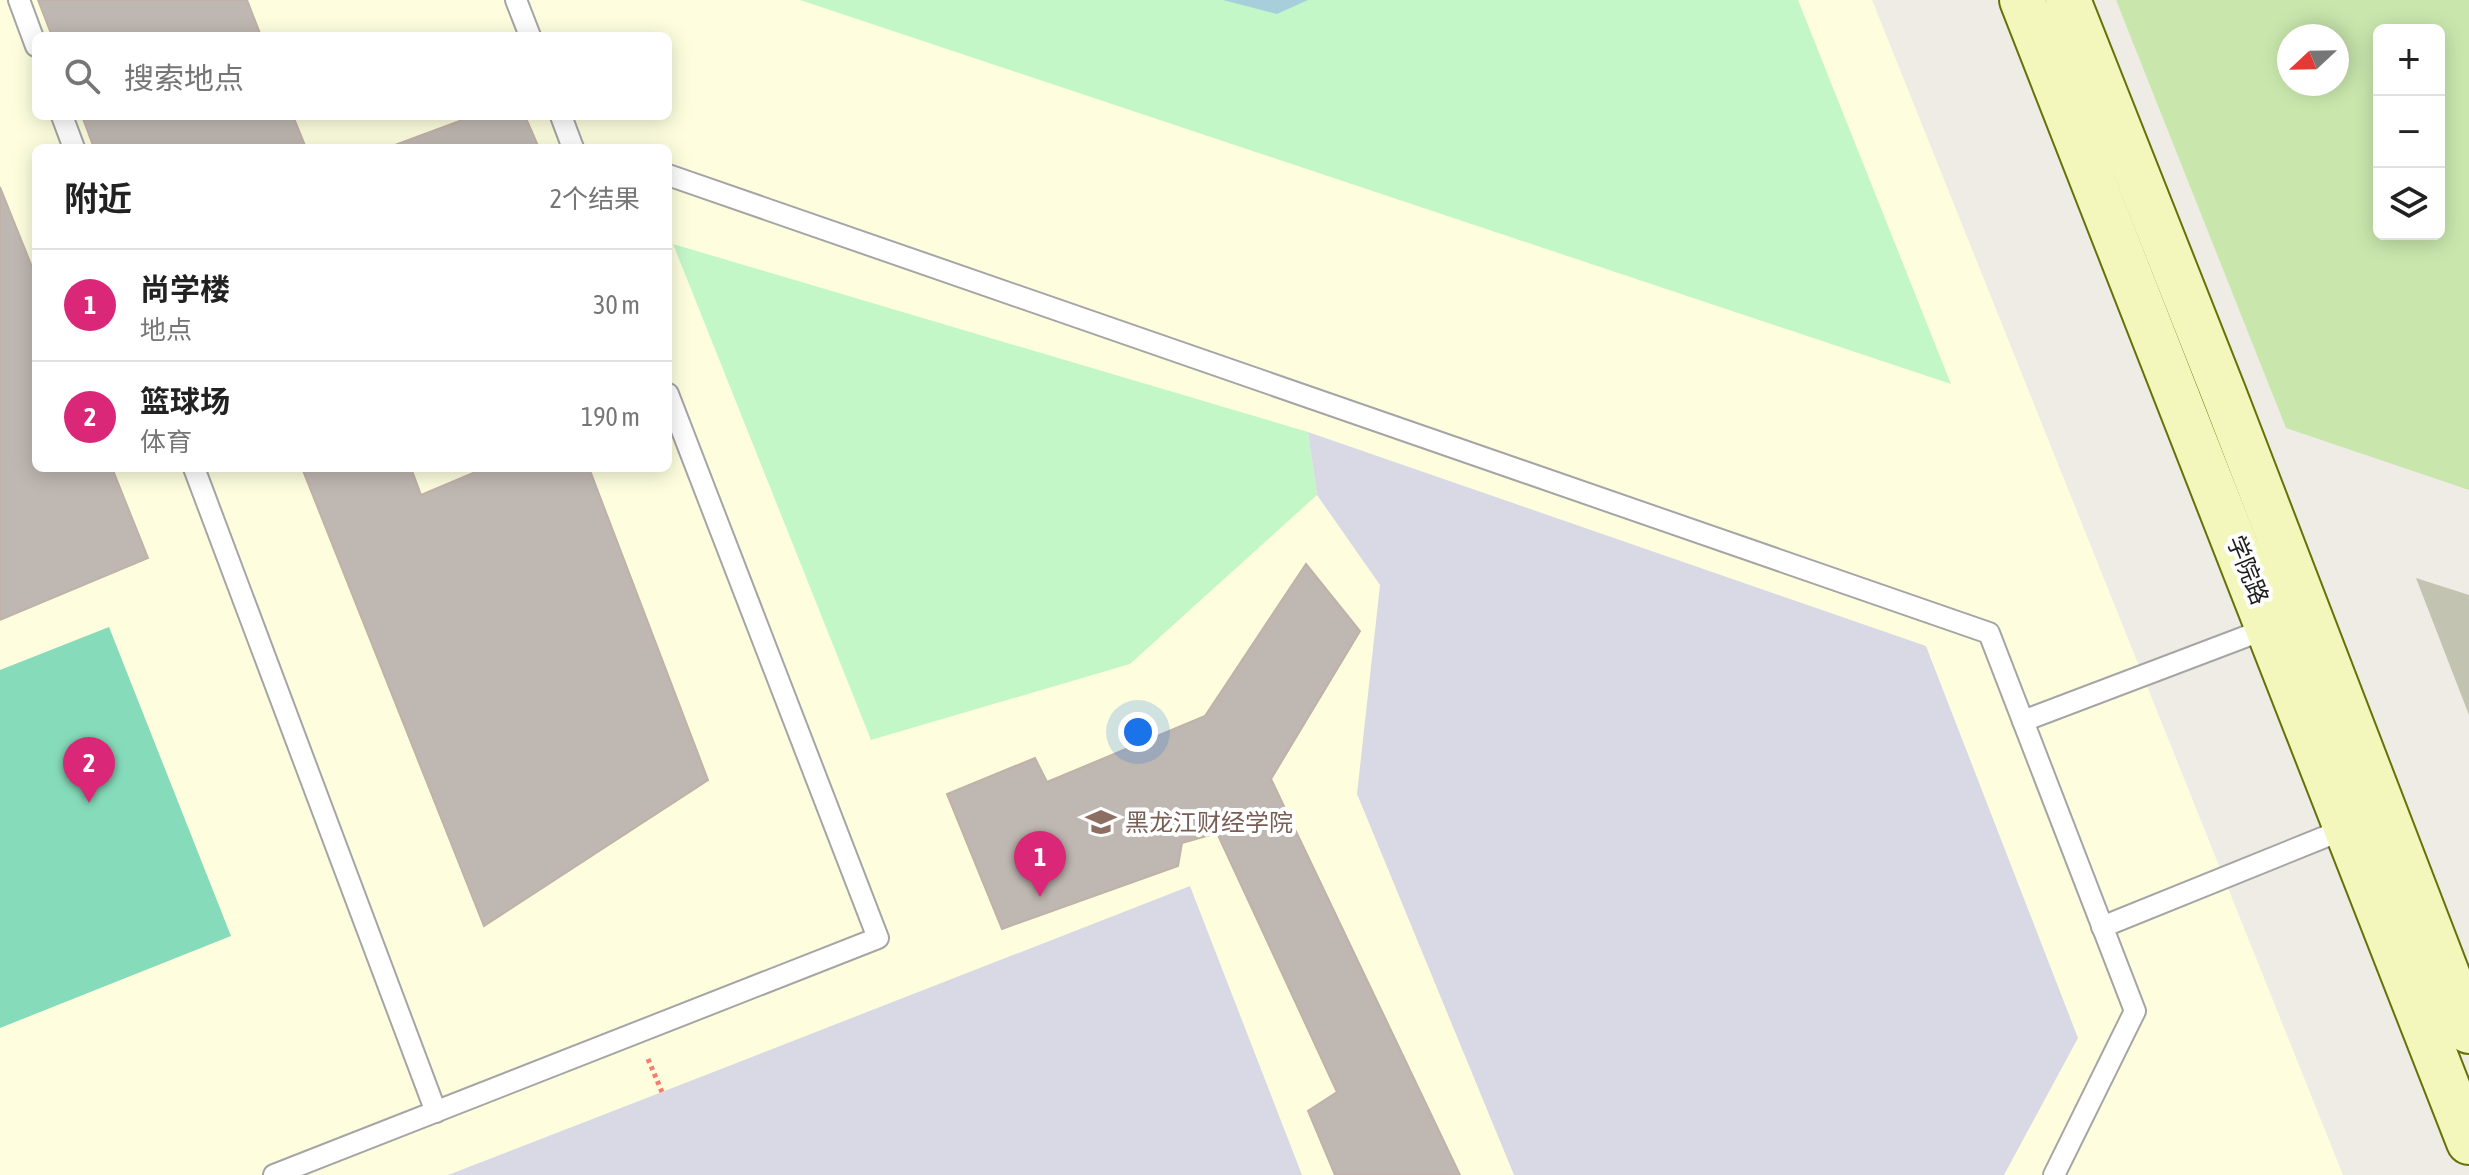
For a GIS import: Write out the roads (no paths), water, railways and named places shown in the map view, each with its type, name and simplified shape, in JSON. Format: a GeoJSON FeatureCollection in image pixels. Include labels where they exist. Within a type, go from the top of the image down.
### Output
{"type":"FeatureCollection","features":[{"type":"Feature","properties":{"kind":"main road","name":"学院路"},"geometry":{"type":"LineString","coordinates":[[2022,0],[2271,627],[2469,1142]]}},
{"type":"Feature","properties":{"kind":"main road","name":"学院路"},"geometry":{"type":"LineString","coordinates":[[2068,0],[2469,1031]]}},
{"type":"Feature","properties":{"kind":"lane"},"geometry":{"type":"LineString","coordinates":[[19,0],[32,35]]}},
{"type":"Feature","properties":{"kind":"lane"},"geometry":{"type":"LineString","coordinates":[[516,0],[528,32]]}},
{"type":"Feature","properties":{"kind":"lane"},"geometry":{"type":"LineString","coordinates":[[64,120],[72,144]]}},
{"type":"Feature","properties":{"kind":"lane"},"geometry":{"type":"LineString","coordinates":[[563,120],[572,144]]}},
{"type":"Feature","properties":{"kind":"lane"},"geometry":{"type":"LineString","coordinates":[[672,176],[1989,633],[2135,1011],[2054,1175]]}},
{"type":"Feature","properties":{"kind":"lane"},"geometry":{"type":"LineString","coordinates":[[274,1175],[878,938],[672,404]]}},
{"type":"Feature","properties":{"kind":"lane"},"geometry":{"type":"LineString","coordinates":[[196,472],[436,1112]]}},
{"type":"Feature","properties":{"kind":"lane"},"geometry":{"type":"LineString","coordinates":[[2023,721],[2271,627]]}},
{"type":"Feature","properties":{"kind":"lane"},"geometry":{"type":"LineString","coordinates":[[2102,927],[2347,828]]}},
{"type":"Feature","properties":{"kind":"water"},"geometry":{"type":"Polygon","coordinates":[[[1223,0],[1308,0],[1277,14],[1223,0]]]}},
{"type":"Feature","properties":{"kind":"place","name":"篮球场"},"geometry":{"type":"Point","coordinates":[89,803]}},
{"type":"Feature","properties":{"kind":"place","name":"黑龙江财经学院"},"geometry":{"type":"Point","coordinates":[1101,822]}},
{"type":"Feature","properties":{"kind":"place","name":"尚学楼"},"geometry":{"type":"Point","coordinates":[1040,897]}}]}
